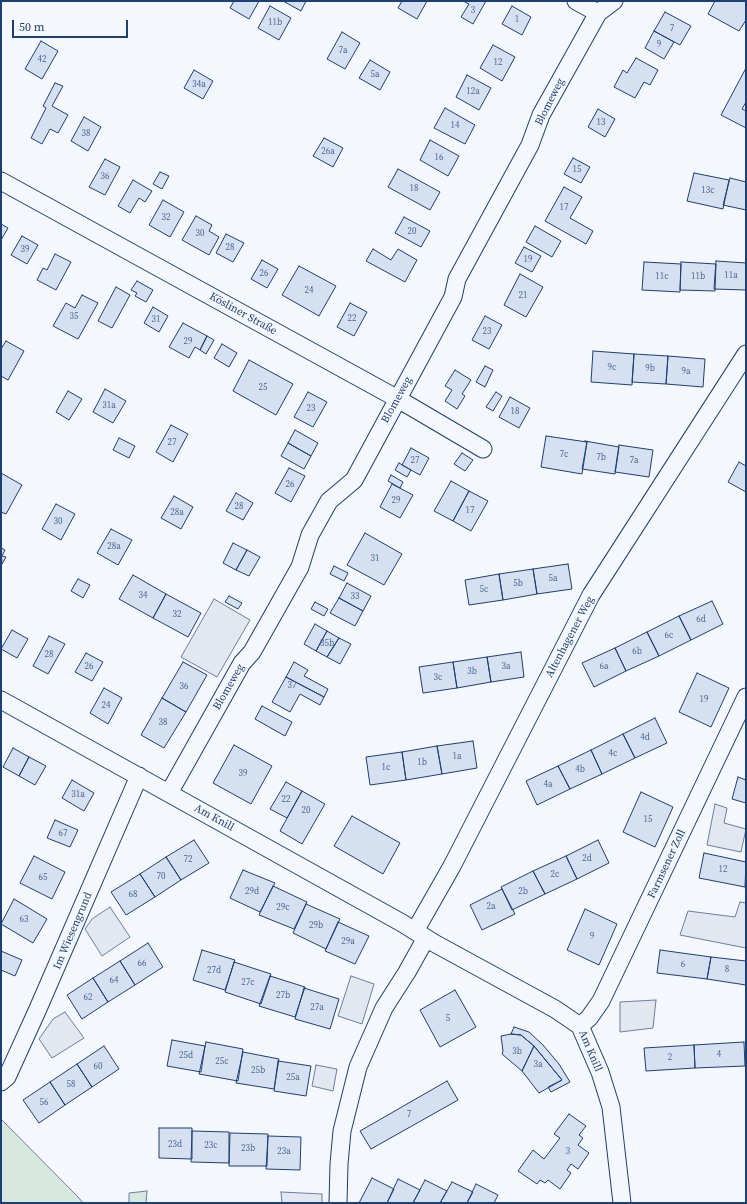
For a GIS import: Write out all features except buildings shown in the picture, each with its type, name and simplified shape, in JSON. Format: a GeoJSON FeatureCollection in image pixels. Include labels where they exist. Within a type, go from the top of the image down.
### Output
{"type":"FeatureCollection","features":[{"type":"Feature","properties":{"kind":"street"},"geometry":{"type":"LineString","coordinates":[[576,1],[598,13]]}},
{"type":"Feature","properties":{"kind":"street","name":"Blomeweg"},"geometry":{"type":"LineString","coordinates":[[169,793],[242,663],[252,652],[300,567],[310,535],[329,501],[354,480],[453,297],[457,279],[530,145],[541,115],[598,13],[614,1]]}},
{"type":"Feature","properties":{"kind":"street","name":"Kösliner Straße"},"geometry":{"type":"LineString","coordinates":[[1,181],[398,399],[483,449]]}},
{"type":"Feature","properties":{"kind":"street","name":"Altenhagener Weg"},"geometry":{"type":"LineString","coordinates":[[420,935],[452,866],[591,595],[746,354]]}},
{"type":"Feature","properties":{"kind":"street","name":"Farmsener Zoll"},"geometry":{"type":"LineString","coordinates":[[580,1026],[589,1018],[601,1001],[746,697]]}},
{"type":"Feature","properties":{"kind":"street","name":"Am Knill"},"geometry":{"type":"LineString","coordinates":[[1,700],[539,1000],[580,1026],[600,1072],[611,1107],[622,1203]]}},
{"type":"Feature","properties":{"kind":"street","name":"Im Wiesengrund"},"geometry":{"type":"LineString","coordinates":[[1,1082],[7,1077],[37,1011],[139,776]]}},
{"type":"Feature","properties":{"kind":"street"},"geometry":{"type":"LineString","coordinates":[[338,1203],[342,1131],[358,1067],[384,1008],[407,972],[420,935]]}},
{"type":"Feature","properties":{"kind":"shaded area"},"geometry":{"type":"Polygon","coordinates":[[[214,599],[250,620],[217,677],[181,657],[214,599]]]}},
{"type":"Feature","properties":{"kind":"shaded area"},"geometry":{"type":"Polygon","coordinates":[[[715,804],[727,808],[724,823],[746,829],[741,852],[707,845],[715,804]]]}},
{"type":"Feature","properties":{"kind":"shaded area"},"geometry":{"type":"Polygon","coordinates":[[[740,902],[746,903],[746,948],[680,935],[688,911],[735,917],[740,902]]]}},
{"type":"Feature","properties":{"kind":"shaded area"},"geometry":{"type":"Polygon","coordinates":[[[110,907],[130,937],[102,956],[85,929],[92,919],[110,907]]]}},
{"type":"Feature","properties":{"kind":"shaded area"},"geometry":{"type":"Polygon","coordinates":[[[351,976],[374,984],[362,1024],[338,1016],[351,976]]]}},
{"type":"Feature","properties":{"kind":"shaded area"},"geometry":{"type":"Polygon","coordinates":[[[656,1000],[653,1028],[620,1032],[620,1002],[656,1000]]]}},
{"type":"Feature","properties":{"kind":"shaded area"},"geometry":{"type":"Polygon","coordinates":[[[65,1012],[84,1038],[52,1058],[39,1039],[53,1019],[65,1012]]]}},
{"type":"Feature","properties":{"kind":"shaded area"},"geometry":{"type":"Polygon","coordinates":[[[316,1065],[337,1069],[333,1091],[312,1086],[316,1065]]]}},
{"type":"Feature","properties":{"kind":"shaded area"},"geometry":{"type":"Polygon","coordinates":[[[1,1119],[79,1198],[83,1203],[1,1203],[1,1119]]]}},
{"type":"Feature","properties":{"kind":"shaded area"},"geometry":{"type":"Polygon","coordinates":[[[147,1191],[146,1203],[129,1203],[129,1193],[147,1191]]]}},
{"type":"Feature","properties":{"kind":"shaded area"},"geometry":{"type":"Polygon","coordinates":[[[281,1192],[322,1194],[322,1203],[282,1203],[281,1192]]]}}]}
